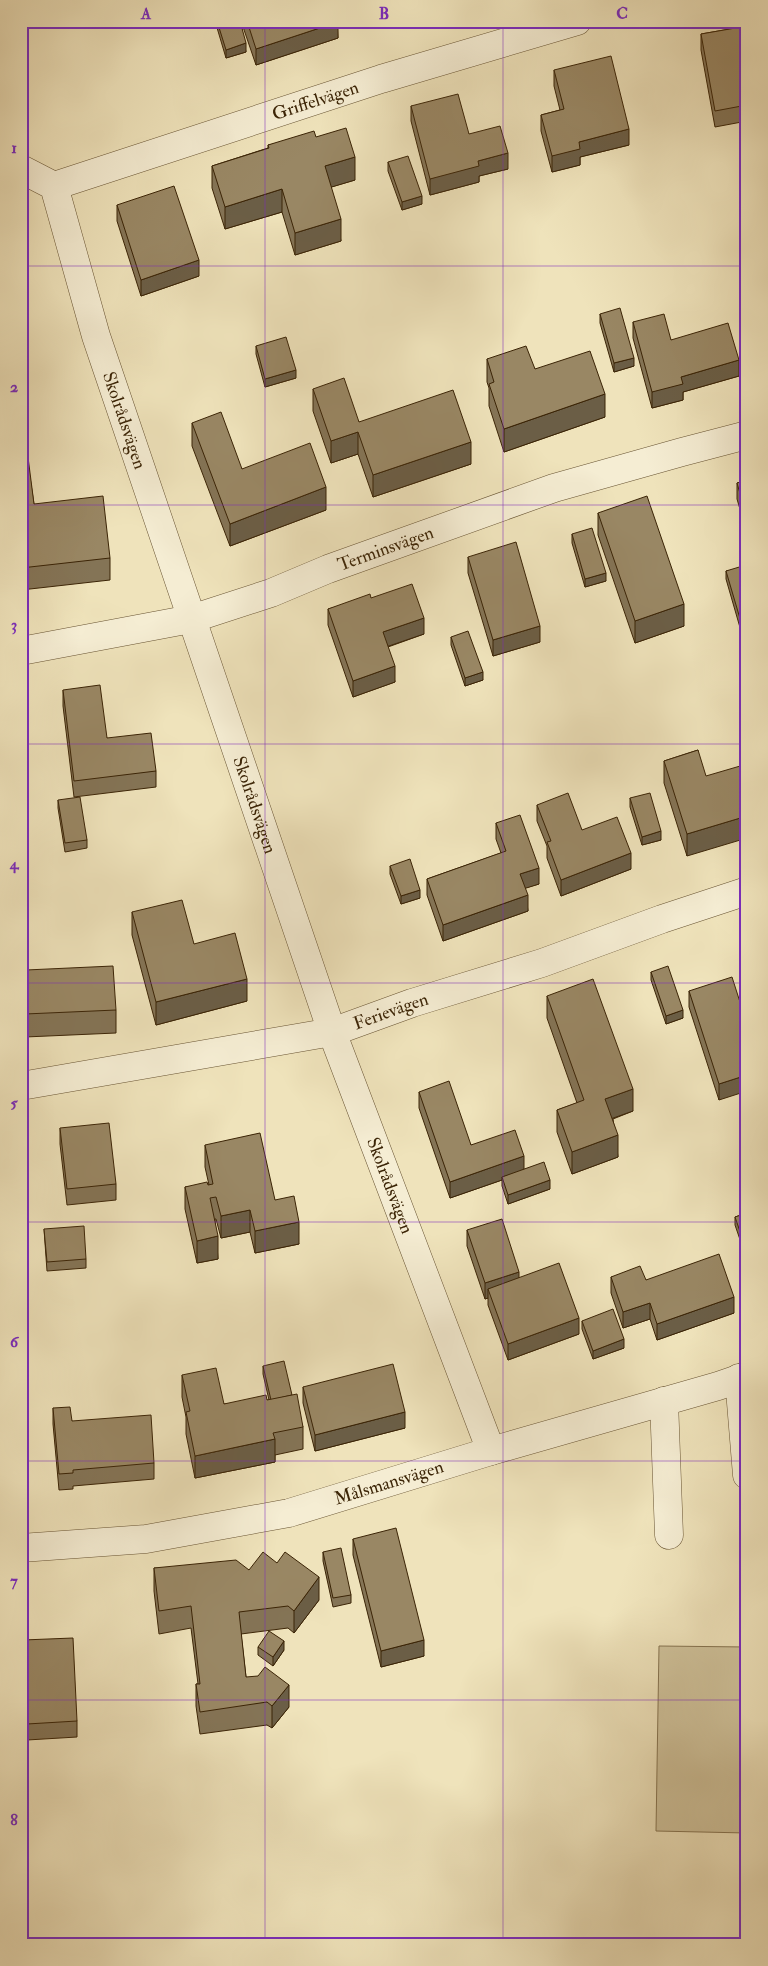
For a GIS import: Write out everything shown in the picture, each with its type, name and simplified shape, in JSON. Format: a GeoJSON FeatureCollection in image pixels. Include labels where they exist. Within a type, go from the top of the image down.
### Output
{"type":"FeatureCollection","features":[{"type":"Feature","properties":{"kind":"street","name":"Griffelvägen"},"geometry":{"type":"LineString","coordinates":[[54,186],[381,78],[577,21]]}},
{"type":"Feature","properties":{"kind":"street"},"geometry":{"type":"LineString","coordinates":[[21,169],[54,186]]}},
{"type":"Feature","properties":{"kind":"street","name":"Skolrådsvägen"},"geometry":{"type":"LineString","coordinates":[[54,186],[96,336],[332,1032],[491,1451]]}},
{"type":"Feature","properties":{"kind":"street","name":"Terminsvägen"},"geometry":{"type":"LineString","coordinates":[[21,651],[192,619],[271,593],[328,569],[554,488],[747,436]]}},
{"type":"Feature","properties":{"kind":"street","name":"Ferievägen"},"geometry":{"type":"LineString","coordinates":[[21,1086],[332,1032],[412,1003],[542,963],[662,919],[747,891]]}},
{"type":"Feature","properties":{"kind":"street"},"geometry":{"type":"LineString","coordinates":[[743,1377],[747,1475]]}},
{"type":"Feature","properties":{"kind":"street","name":"Målsmansvägen"},"geometry":{"type":"LineString","coordinates":[[21,1548],[146,1539],[289,1513],[743,1377]]}},
{"type":"Feature","properties":{"kind":"street"},"geometry":{"type":"LineString","coordinates":[[664,1401],[668,1535]]}},
{"type":"Feature","properties":{"kind":"shaded area"},"geometry":{"type":"Polygon","coordinates":[[[659,1646],[747,1647],[747,1833],[656,1831],[659,1646]]]}},
{"type":"Feature","properties":{"kind":"building"},"geometry":{"type":"Polygon","coordinates":[[[217,21],[240,21],[246,43],[226,50],[217,21]]]}},
{"type":"Feature","properties":{"kind":"building"},"geometry":{"type":"Polygon","coordinates":[[[247,21],[337,21],[338,22],[256,49],[247,21]]]}},
{"type":"Feature","properties":{"kind":"building"},"geometry":{"type":"Polygon","coordinates":[[[747,26],[747,105],[715,111],[701,34],[747,26]]]}},
{"type":"Feature","properties":{"kind":"building"},"geometry":{"type":"Polygon","coordinates":[[[611,56],[629,129],[579,142],[580,149],[552,156],[541,115],[564,109],[554,70],[611,56]]]}},
{"type":"Feature","properties":{"kind":"building"},"geometry":{"type":"Polygon","coordinates":[[[458,94],[469,134],[500,126],[508,153],[478,161],[479,166],[430,179],[411,106],[458,94]]]}},
{"type":"Feature","properties":{"kind":"building"},"geometry":{"type":"Polygon","coordinates":[[[346,128],[355,157],[325,166],[341,219],[295,233],[282,189],[225,207],[212,166],[269,148],[268,145],[314,131],[316,137],[346,128]]]}},
{"type":"Feature","properties":{"kind":"building"},"geometry":{"type":"Polygon","coordinates":[[[408,156],[422,196],[402,202],[388,162],[408,156]]]}},
{"type":"Feature","properties":{"kind":"building"},"geometry":{"type":"Polygon","coordinates":[[[174,186],[199,260],[141,280],[117,205],[174,186]]]}},
{"type":"Feature","properties":{"kind":"building"},"geometry":{"type":"Polygon","coordinates":[[[620,308],[634,358],[614,363],[600,314],[620,308]]]}},
{"type":"Feature","properties":{"kind":"building"},"geometry":{"type":"Polygon","coordinates":[[[664,314],[671,340],[728,323],[739,360],[681,377],[683,384],[652,392],[633,322],[664,314]]]}},
{"type":"Feature","properties":{"kind":"building"},"geometry":{"type":"Polygon","coordinates":[[[286,337],[296,370],[265,379],[256,346],[286,337]]]}},
{"type":"Feature","properties":{"kind":"building"},"geometry":{"type":"Polygon","coordinates":[[[526,346],[535,369],[590,351],[605,394],[504,429],[489,384],[494,382],[487,359],[526,346]]]}},
{"type":"Feature","properties":{"kind":"building"},"geometry":{"type":"Polygon","coordinates":[[[344,378],[359,422],[453,390],[471,442],[373,475],[358,432],[331,441],[313,389],[344,378]]]}},
{"type":"Feature","properties":{"kind":"building"},"geometry":{"type":"Polygon","coordinates":[[[221,412],[242,469],[310,443],[326,487],[230,524],[192,423],[221,412]]]}},
{"type":"Feature","properties":{"kind":"building"},"geometry":{"type":"Polygon","coordinates":[[[21,418],[23,418],[34,504],[103,496],[110,558],[21,568],[21,418]]]}},
{"type":"Feature","properties":{"kind":"building"},"geometry":{"type":"Polygon","coordinates":[[[747,480],[747,518],[737,483],[747,480]]]}},
{"type":"Feature","properties":{"kind":"building"},"geometry":{"type":"Polygon","coordinates":[[[647,496],[684,604],[635,621],[598,513],[647,496]]]}},
{"type":"Feature","properties":{"kind":"building"},"geometry":{"type":"Polygon","coordinates":[[[592,528],[606,573],[585,579],[572,534],[592,528]]]}},
{"type":"Feature","properties":{"kind":"building"},"geometry":{"type":"Polygon","coordinates":[[[516,542],[540,626],[493,640],[468,557],[516,542]]]}},
{"type":"Feature","properties":{"kind":"building"},"geometry":{"type":"Polygon","coordinates":[[[746,565],[747,621],[741,622],[726,571],[746,565]]]}},
{"type":"Feature","properties":{"kind":"building"},"geometry":{"type":"Polygon","coordinates":[[[412,584],[424,618],[383,632],[395,666],[353,681],[328,609],[370,594],[371,598],[412,584]]]}},
{"type":"Feature","properties":{"kind":"building"},"geometry":{"type":"Polygon","coordinates":[[[468,631],[483,672],[465,678],[451,637],[468,631]]]}},
{"type":"Feature","properties":{"kind":"building"},"geometry":{"type":"Polygon","coordinates":[[[100,685],[107,738],[151,733],[156,771],[74,781],[63,690],[100,685]]]}},
{"type":"Feature","properties":{"kind":"building"},"geometry":{"type":"Polygon","coordinates":[[[698,750],[706,776],[747,764],[747,816],[687,834],[664,761],[698,750]]]}},
{"type":"Feature","properties":{"kind":"building"},"geometry":{"type":"Polygon","coordinates":[[[568,793],[582,830],[617,817],[631,853],[561,880],[547,842],[551,841],[537,805],[568,793]]]}},
{"type":"Feature","properties":{"kind":"building"},"geometry":{"type":"Polygon","coordinates":[[[650,793],[661,831],[642,837],[630,798],[650,793]]]}},
{"type":"Feature","properties":{"kind":"building"},"geometry":{"type":"Polygon","coordinates":[[[80,797],[87,840],[65,843],[58,800],[80,797]]]}},
{"type":"Feature","properties":{"kind":"building"},"geometry":{"type":"Polygon","coordinates":[[[520,815],[539,868],[520,874],[528,895],[443,925],[427,879],[506,851],[496,823],[520,815]]]}},
{"type":"Feature","properties":{"kind":"building"},"geometry":{"type":"Polygon","coordinates":[[[410,859],[420,890],[401,896],[390,866],[410,859]]]}},
{"type":"Feature","properties":{"kind":"building"},"geometry":{"type":"Polygon","coordinates":[[[182,900],[194,944],[235,933],[247,979],[156,1002],[132,912],[182,900]]]}},
{"type":"Feature","properties":{"kind":"building"},"geometry":{"type":"Polygon","coordinates":[[[21,920],[23,920],[26,970],[113,966],[116,1010],[25,1014],[25,1010],[21,1010],[21,920]]]}},
{"type":"Feature","properties":{"kind":"building"},"geometry":{"type":"Polygon","coordinates":[[[668,966],[683,1010],[666,1016],[651,972],[668,966]]]}},
{"type":"Feature","properties":{"kind":"building"},"geometry":{"type":"Polygon","coordinates":[[[732,977],[747,1024],[747,1075],[719,1084],[689,991],[732,977]]]}},
{"type":"Feature","properties":{"kind":"building"},"geometry":{"type":"Polygon","coordinates":[[[593,979],[633,1089],[605,1099],[618,1135],[572,1152],[557,1110],[584,1100],[547,996],[593,979]]]}},
{"type":"Feature","properties":{"kind":"building"},"geometry":{"type":"Polygon","coordinates":[[[449,1081],[471,1145],[515,1130],[524,1156],[450,1182],[419,1092],[449,1081]]]}},
{"type":"Feature","properties":{"kind":"building"},"geometry":{"type":"Polygon","coordinates":[[[109,1123],[116,1184],[67,1189],[60,1128],[109,1123]]]}},
{"type":"Feature","properties":{"kind":"building"},"geometry":{"type":"Polygon","coordinates":[[[260,1133],[275,1200],[294,1196],[299,1222],[255,1231],[250,1210],[221,1216],[216,1197],[210,1198],[218,1236],[197,1241],[185,1187],[207,1182],[208,1185],[213,1184],[205,1145],[260,1133]]]}},
{"type":"Feature","properties":{"kind":"building"},"geometry":{"type":"Polygon","coordinates":[[[544,1162],[550,1180],[508,1195],[502,1177],[544,1162]]]}},
{"type":"Feature","properties":{"kind":"building"},"geometry":{"type":"Polygon","coordinates":[[[747,1213],[747,1252],[735,1217],[747,1213]]]}},
{"type":"Feature","properties":{"kind":"building"},"geometry":{"type":"Polygon","coordinates":[[[502,1219],[519,1272],[485,1283],[467,1230],[502,1219]]]}},
{"type":"Feature","properties":{"kind":"building"},"geometry":{"type":"Polygon","coordinates":[[[84,1226],[86,1259],[47,1262],[44,1229],[84,1226]]]}},
{"type":"Feature","properties":{"kind":"building"},"geometry":{"type":"Polygon","coordinates":[[[719,1254],[734,1297],[657,1324],[650,1303],[623,1312],[611,1277],[640,1266],[646,1280],[719,1254]]]}},
{"type":"Feature","properties":{"kind":"building"},"geometry":{"type":"Polygon","coordinates":[[[559,1263],[579,1318],[508,1344],[488,1289],[559,1263]]]}},
{"type":"Feature","properties":{"kind":"building"},"geometry":{"type":"Polygon","coordinates":[[[613,1309],[624,1339],[593,1351],[582,1321],[613,1309]]]}},
{"type":"Feature","properties":{"kind":"building"},"geometry":{"type":"Polygon","coordinates":[[[284,1361],[292,1395],[271,1400],[263,1366],[284,1361]]]}},
{"type":"Feature","properties":{"kind":"building"},"geometry":{"type":"Polygon","coordinates":[[[393,1364],[405,1412],[315,1435],[303,1387],[393,1364]]]}},
{"type":"Feature","properties":{"kind":"building"},"geometry":{"type":"Polygon","coordinates":[[[216,1368],[224,1404],[266,1395],[267,1400],[297,1394],[303,1427],[273,1433],[275,1439],[195,1456],[186,1412],[190,1411],[182,1375],[216,1368]]]}},
{"type":"Feature","properties":{"kind":"building"},"geometry":{"type":"Polygon","coordinates":[[[70,1407],[72,1421],[151,1415],[154,1463],[73,1470],[73,1473],[59,1474],[53,1408],[70,1407]]]}},
{"type":"Feature","properties":{"kind":"building"},"geometry":{"type":"Polygon","coordinates":[[[21,1418],[26,1418],[25,1471],[21,1471],[21,1418]]]}},
{"type":"Feature","properties":{"kind":"building"},"geometry":{"type":"Polygon","coordinates":[[[396,1528],[424,1640],[381,1651],[353,1539],[396,1528]]]}},
{"type":"Feature","properties":{"kind":"building"},"geometry":{"type":"Polygon","coordinates":[[[341,1548],[351,1595],[333,1598],[323,1552],[341,1548]]]}},
{"type":"Feature","properties":{"kind":"building"},"geometry":{"type":"Polygon","coordinates":[[[263,1552],[277,1563],[285,1552],[319,1577],[294,1611],[288,1606],[239,1612],[246,1677],[258,1676],[265,1667],[289,1685],[272,1706],[267,1702],[200,1712],[196,1684],[200,1684],[191,1606],[159,1611],[154,1568],[236,1560],[249,1570],[263,1552]]]}},
{"type":"Feature","properties":{"kind":"building"},"geometry":{"type":"Polygon","coordinates":[[[269,1631],[284,1641],[273,1657],[258,1647],[269,1631]]]}},
{"type":"Feature","properties":{"kind":"building"},"geometry":{"type":"Polygon","coordinates":[[[73,1638],[77,1721],[27,1724],[23,1640],[73,1638]]]}}]}
